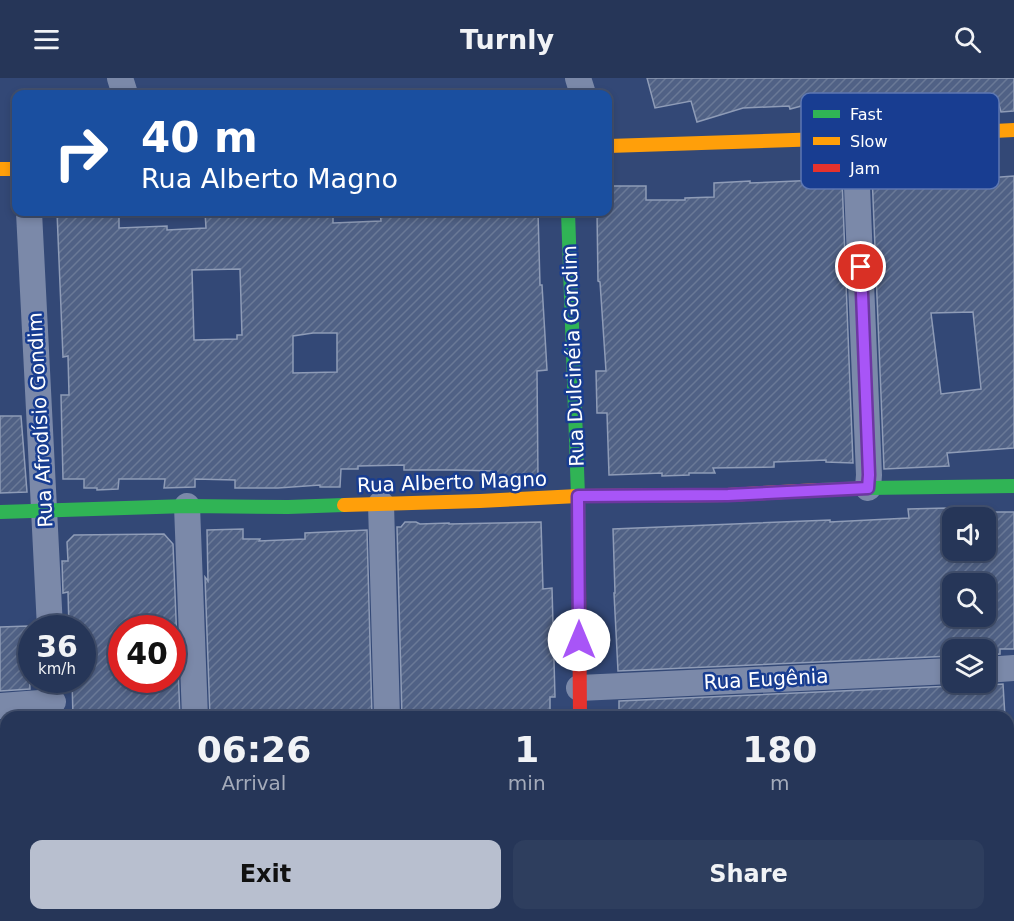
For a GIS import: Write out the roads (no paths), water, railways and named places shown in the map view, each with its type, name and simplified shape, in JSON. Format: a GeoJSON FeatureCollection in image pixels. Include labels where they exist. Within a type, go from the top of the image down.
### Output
{"type":"FeatureCollection","features":[{"type":"Feature","properties":{"kind":"main road"},"geometry":{"type":"LineString","coordinates":[[999,131],[1014,130]]}},
{"type":"Feature","properties":{"kind":"main road"},"geometry":{"type":"LineString","coordinates":[[612,146],[801,140]]}},
{"type":"Feature","properties":{"kind":"main road","name":"Rua Dulcinéia Gondim"},"geometry":{"type":"LineString","coordinates":[[568,216],[578,496],[580,711]]}},
{"type":"Feature","properties":{"kind":"main road","name":"Rua Alberto Magno"},"geometry":{"type":"LineString","coordinates":[[0,512],[187,506],[288,507],[578,496],[728,495],[868,488],[1014,486]]}},
{"type":"Feature","properties":{"kind":"street"},"geometry":{"type":"LineString","coordinates":[[857,189],[868,488]]}},
{"type":"Feature","properties":{"kind":"street","name":"Rua Afrodísio Gondim"},"geometry":{"type":"LineString","coordinates":[[30,216],[49,615]]}},
{"type":"Feature","properties":{"kind":"street"},"geometry":{"type":"LineString","coordinates":[[381,504],[387,711]]}},
{"type":"Feature","properties":{"kind":"street"},"geometry":{"type":"LineString","coordinates":[[187,506],[195,711]]}},
{"type":"Feature","properties":{"kind":"street"},"geometry":{"type":"LineString","coordinates":[[996,669],[1014,668]]}},
{"type":"Feature","properties":{"kind":"street","name":"Rua Eugênia"},"geometry":{"type":"LineString","coordinates":[[579,688],[942,671]]}},
{"type":"Feature","properties":{"kind":"street"},"geometry":{"type":"LineString","coordinates":[[0,706],[53,700]]}}]}
